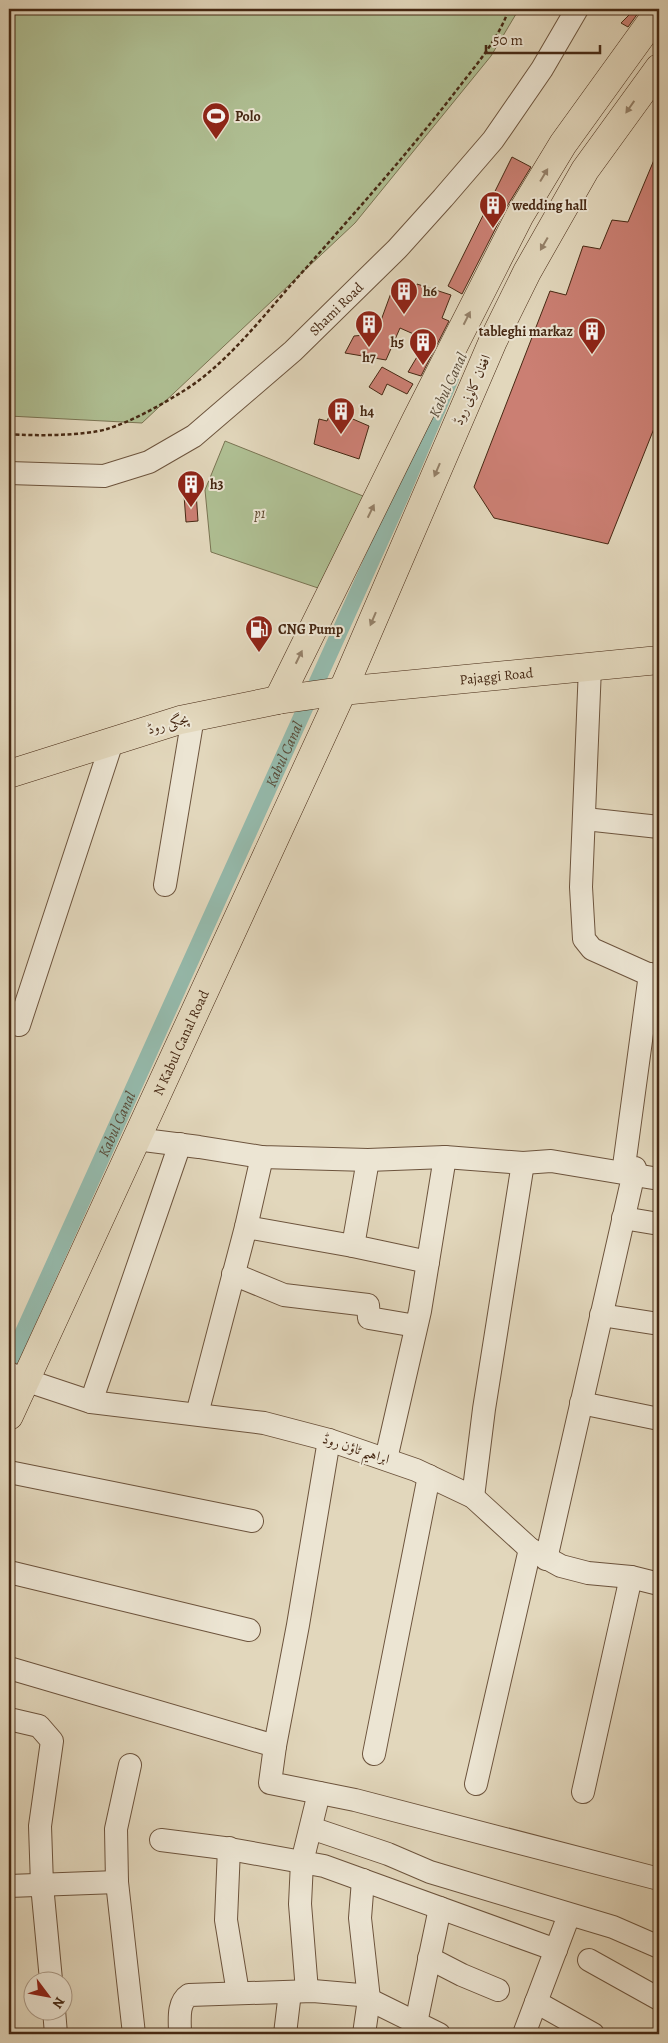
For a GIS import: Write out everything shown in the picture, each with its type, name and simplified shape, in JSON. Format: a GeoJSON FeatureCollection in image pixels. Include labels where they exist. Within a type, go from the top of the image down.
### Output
{"type":"FeatureCollection","features":[{"type":"Feature","properties":{"kind":"main road"},"geometry":{"type":"LineString","coordinates":[[286,699],[435,429],[520,215],[563,144],[659,11]]}},
{"type":"Feature","properties":{"kind":"main road","name":"افغان کالونی روڈ"},"geometry":{"type":"LineString","coordinates":[[338,695],[435,429],[492,341],[527,272],[585,170],[659,68]]}},
{"type":"Feature","properties":{"kind":"main road","name":"Pajaggi Road"},"geometry":{"type":"LineString","coordinates":[[338,695],[659,660]]}},
{"type":"Feature","properties":{"kind":"main road","name":"پجگی روڈ"},"geometry":{"type":"LineString","coordinates":[[9,774],[193,717],[286,699],[338,695]]}},
{"type":"Feature","properties":{"kind":"main road","name":"N Kabul Canal Road"},"geometry":{"type":"LineString","coordinates":[[18,1377],[136,1139],[338,695]]}},
{"type":"Feature","properties":{"kind":"main road"},"geometry":{"type":"LineString","coordinates":[[9,1416],[18,1377]]}},
{"type":"Feature","properties":{"kind":"street","name":"Shami Road"},"geometry":{"type":"LineString","coordinates":[[9,473],[104,476],[149,462],[194,436],[293,351],[397,249],[443,198],[493,140],[542,69],[577,9]]}},
{"type":"Feature","properties":{"kind":"street"},"geometry":{"type":"LineString","coordinates":[[476,1784],[581,1402],[633,1175],[634,1168],[624,1166],[654,977],[592,949],[584,939],[581,887],[590,667]]}},
{"type":"Feature","properties":{"kind":"street"},"geometry":{"type":"LineString","coordinates":[[165,885],[193,717]]}},
{"type":"Feature","properties":{"kind":"street"},"geometry":{"type":"LineString","coordinates":[[19,1025],[112,742]]}},
{"type":"Feature","properties":{"kind":"street"},"geometry":{"type":"LineString","coordinates":[[585,819],[659,828]]}},
{"type":"Feature","properties":{"kind":"street"},"geometry":{"type":"LineString","coordinates":[[136,1139],[262,1157],[368,1160],[445,1157],[523,1163],[551,1161],[659,1179]]}},
{"type":"Feature","properties":{"kind":"street"},"geometry":{"type":"LineString","coordinates":[[91,1402],[180,1144]]}},
{"type":"Feature","properties":{"kind":"street"},"geometry":{"type":"LineString","coordinates":[[197,1414],[246,1227],[262,1157]]}},
{"type":"Feature","properties":{"kind":"street"},"geometry":{"type":"LineString","coordinates":[[386,1459],[416,1326],[445,1157]]}},
{"type":"Feature","properties":{"kind":"street"},"geometry":{"type":"LineString","coordinates":[[353,1246],[368,1160]]}},
{"type":"Feature","properties":{"kind":"street"},"geometry":{"type":"LineString","coordinates":[[473,1497],[484,1409],[523,1163]]}},
{"type":"Feature","properties":{"kind":"street"},"geometry":{"type":"LineString","coordinates":[[623,1218],[659,1224]]}},
{"type":"Feature","properties":{"kind":"street"},"geometry":{"type":"LineString","coordinates":[[246,1227],[353,1246],[428,1262]]}},
{"type":"Feature","properties":{"kind":"street"},"geometry":{"type":"LineString","coordinates":[[234,1274],[284,1295],[368,1305],[369,1318],[416,1326]]}},
{"type":"Feature","properties":{"kind":"street"},"geometry":{"type":"LineString","coordinates":[[601,1315],[659,1324]]}},
{"type":"Feature","properties":{"kind":"street","name":"ابراہیم ٹاؤن روڈ"},"geometry":{"type":"LineString","coordinates":[[18,1377],[91,1402],[264,1423],[329,1440],[429,1476],[473,1497],[538,1554],[561,1566],[588,1573],[631,1577],[659,1584]]}},
{"type":"Feature","properties":{"kind":"street"},"geometry":{"type":"LineString","coordinates":[[581,1402],[659,1419]]}},
{"type":"Feature","properties":{"kind":"street"},"geometry":{"type":"LineString","coordinates":[[329,1440],[270,1783],[355,1800],[659,1879]]}},
{"type":"Feature","properties":{"kind":"street"},"geometry":{"type":"LineString","coordinates":[[9,1472],[252,1521]]}},
{"type":"Feature","properties":{"kind":"street"},"geometry":{"type":"LineString","coordinates":[[374,1754],[429,1476]]}},
{"type":"Feature","properties":{"kind":"street"},"geometry":{"type":"LineString","coordinates":[[9,1572],[249,1630]]}},
{"type":"Feature","properties":{"kind":"street"},"geometry":{"type":"LineString","coordinates":[[583,1792],[631,1577]]}},
{"type":"Feature","properties":{"kind":"street"},"geometry":{"type":"LineString","coordinates":[[9,1668],[275,1746]]}},
{"type":"Feature","properties":{"kind":"street"},"geometry":{"type":"LineString","coordinates":[[9,1719],[39,1726],[52,1741],[40,1826],[42,1886],[50,1970]]}},
{"type":"Feature","properties":{"kind":"street"},"geometry":{"type":"LineString","coordinates":[[130,1765],[116,1829],[117,1882],[134,2034]]}},
{"type":"Feature","properties":{"kind":"street"},"geometry":{"type":"LineString","coordinates":[[285,2034],[299,1992],[302,1862],[319,1793]]}},
{"type":"Feature","properties":{"kind":"street"},"geometry":{"type":"LineString","coordinates":[[311,1828],[388,1854],[430,1872],[613,1928],[659,1947]]}},
{"type":"Feature","properties":{"kind":"street"},"geometry":{"type":"LineString","coordinates":[[161,1840],[229,1848],[324,1866],[556,1950]]}},
{"type":"Feature","properties":{"kind":"street"},"geometry":{"type":"LineString","coordinates":[[229,1848],[226,1920],[238,1993]]}},
{"type":"Feature","properties":{"kind":"street"},"geometry":{"type":"LineString","coordinates":[[363,1880],[360,1918],[369,1999],[364,2034]]}},
{"type":"Feature","properties":{"kind":"street"},"geometry":{"type":"LineString","coordinates":[[9,1886],[117,1882]]}},
{"type":"Feature","properties":{"kind":"street"},"geometry":{"type":"LineString","coordinates":[[180,2034],[182,2004],[184,1998],[189,1994],[299,1992],[360,1995],[430,2031],[430,1958],[440,1908]]}},
{"type":"Feature","properties":{"kind":"street"},"geometry":{"type":"LineString","coordinates":[[524,2034],[569,1915]]}},
{"type":"Feature","properties":{"kind":"street"},"geometry":{"type":"LineString","coordinates":[[430,1958],[462,1975],[498,1990]]}},
{"type":"Feature","properties":{"kind":"street"},"geometry":{"type":"LineString","coordinates":[[589,1960],[659,1999]]}},
{"type":"Feature","properties":{"kind":"street"},"geometry":{"type":"LineString","coordinates":[[536,2002],[593,2034]]}},
{"type":"Feature","properties":{"kind":"street"},"geometry":{"type":"LineString","coordinates":[[55,2020],[56,2034]]}},
{"type":"Feature","properties":{"kind":"path"},"geometry":{"type":"LineString","coordinates":[[9,434],[64,434],[106,429],[140,414],[185,390],[223,360],[360,207],[439,113],[483,56],[503,26],[509,9]]}},
{"type":"Feature","properties":{"kind":"green space","name":"Polo"},"geometry":{"type":"Polygon","coordinates":[[[9,9],[519,9],[491,56],[355,223],[142,423],[9,416],[9,9]]]}},
{"type":"Feature","properties":{"kind":"green space","name":"p1"},"geometry":{"type":"Polygon","coordinates":[[[225,441],[368,498],[324,590],[211,552],[205,490],[225,441]]]}},
{"type":"Feature","properties":{"kind":"building"},"geometry":{"type":"Polygon","coordinates":[[[635,9],[641,9],[628,27],[621,23],[635,9]]]}},
{"type":"Feature","properties":{"kind":"building","name":"tableghi markaz"},"geometry":{"type":"Polygon","coordinates":[[[659,148],[659,416],[608,544],[494,518],[474,487],[550,291],[566,295],[583,246],[600,249],[612,220],[628,222],[659,148]]]}},
{"type":"Feature","properties":{"kind":"building"},"geometry":{"type":"Polygon","coordinates":[[[512,157],[531,167],[506,208],[462,294],[448,286],[512,157]]]}},
{"type":"Feature","properties":{"kind":"building"},"geometry":{"type":"Polygon","coordinates":[[[417,284],[451,295],[442,318],[449,321],[421,376],[408,372],[427,340],[400,328],[386,360],[345,353],[354,336],[376,334],[391,293],[411,302],[417,284]]]}},
{"type":"Feature","properties":{"kind":"building"},"geometry":{"type":"Polygon","coordinates":[[[382,367],[413,384],[407,394],[387,384],[382,395],[369,387],[382,367]]]}},
{"type":"Feature","properties":{"kind":"building","name":"h4"},"geometry":{"type":"Polygon","coordinates":[[[332,410],[369,426],[359,459],[314,444],[319,419],[327,421],[332,410]]]}},
{"type":"Feature","properties":{"kind":"building","name":"h3"},"geometry":{"type":"Polygon","coordinates":[[[196,492],[198,521],[186,522],[184,495],[196,492]]]}},
{"type":"Feature","properties":{"kind":"waterway","name":"Kabul Canal"},"geometry":{"type":"LineString","coordinates":[[9,1363],[401,496],[451,378]]}},
{"type":"Feature","properties":{"kind":"place","name":"Polo"},"geometry":{"type":"Point","coordinates":[216,140]}},
{"type":"Feature","properties":{"kind":"place","name":"wedding hall"},"geometry":{"type":"Point","coordinates":[493,229]}},
{"type":"Feature","properties":{"kind":"place","name":"h6"},"geometry":{"type":"Point","coordinates":[404,315]}},
{"type":"Feature","properties":{"kind":"place","name":"h7"},"geometry":{"type":"Point","coordinates":[369,348]}},
{"type":"Feature","properties":{"kind":"place","name":"tableghi markaz"},"geometry":{"type":"Point","coordinates":[592,355]}},
{"type":"Feature","properties":{"kind":"place","name":"h5"},"geometry":{"type":"Point","coordinates":[423,366]}},
{"type":"Feature","properties":{"kind":"place","name":"h4"},"geometry":{"type":"Point","coordinates":[341,435]}},
{"type":"Feature","properties":{"kind":"place","name":"h3"},"geometry":{"type":"Point","coordinates":[191,508]}},
{"type":"Feature","properties":{"kind":"place","name":"CNG Pump"},"geometry":{"type":"Point","coordinates":[259,653]}}]}
